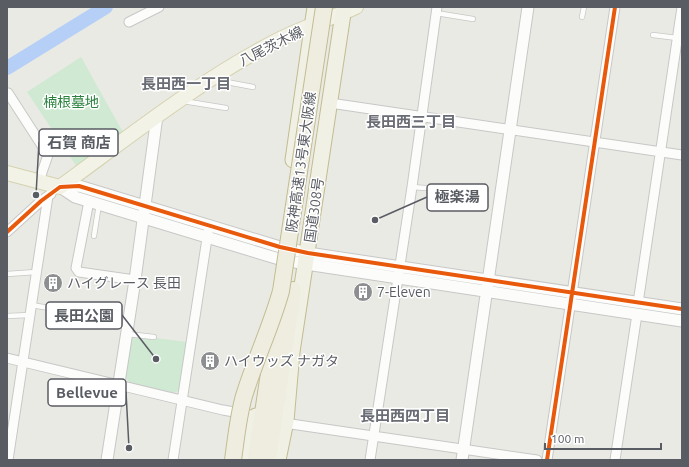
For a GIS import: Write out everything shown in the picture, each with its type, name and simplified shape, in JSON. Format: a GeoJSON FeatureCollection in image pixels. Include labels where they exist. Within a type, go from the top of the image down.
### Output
{"type":"FeatureCollection","features":[{"type":"Feature","properties":{"kind":"highway","name":"国道308号"},"geometry":{"type":"LineString","coordinates":[[250,460],[281,260],[315,7]]}},
{"type":"Feature","properties":{"kind":"highway","name":"阪神高速13号東大阪線"},"geometry":{"type":"LineString","coordinates":[[256,460],[281,260],[324,7]]}},
{"type":"Feature","properties":{"kind":"highway","name":"国道308号"},"geometry":{"type":"LineString","coordinates":[[278,460],[286,421],[292,352],[344,8]]}},
{"type":"Feature","properties":{"kind":"highway","name":"阪神高速13号東大阪線"},"geometry":{"type":"LineString","coordinates":[[268,460],[278,391],[344,8]]}},
{"type":"Feature","properties":{"kind":"highway"},"geometry":{"type":"LineString","coordinates":[[233,460],[240,410],[274,315],[281,260]]}},
{"type":"Feature","properties":{"kind":"highway"},"geometry":{"type":"LineString","coordinates":[[272,460],[278,391]]}},
{"type":"Feature","properties":{"kind":"highway"},"geometry":{"type":"LineString","coordinates":[[244,460],[256,416]]}},
{"type":"Feature","properties":{"kind":"highway"},"geometry":{"type":"LineString","coordinates":[[283,460],[286,421]]}},
{"type":"Feature","properties":{"kind":"main road","name":"八尾茨木線"},"geometry":{"type":"LineString","coordinates":[[60,187],[157,116],[211,79],[277,40],[312,25],[344,8]]}},
{"type":"Feature","properties":{"kind":"main road"},"geometry":{"type":"LineString","coordinates":[[7,173],[60,187]]}},
{"type":"Feature","properties":{"kind":"street"},"geometry":{"type":"LineString","coordinates":[[129,22],[159,7]]}},
{"type":"Feature","properties":{"kind":"street"},"geometry":{"type":"LineString","coordinates":[[463,454],[528,7]]}},
{"type":"Feature","properties":{"kind":"street"},"geometry":{"type":"LineString","coordinates":[[547,460],[615,7]]}},
{"type":"Feature","properties":{"kind":"street"},"geometry":{"type":"LineString","coordinates":[[638,303],[682,7]]}},
{"type":"Feature","properties":{"kind":"street"},"geometry":{"type":"LineString","coordinates":[[370,460],[412,187],[436,10]]}},
{"type":"Feature","properties":{"kind":"street"},"geometry":{"type":"LineString","coordinates":[[8,93],[48,155],[39,181]]}},
{"type":"Feature","properties":{"kind":"street"},"geometry":{"type":"LineString","coordinates":[[330,103],[682,154]]}},
{"type":"Feature","properties":{"kind":"street"},"geometry":{"type":"LineString","coordinates":[[107,460],[135,280],[157,116]]}},
{"type":"Feature","properties":{"kind":"street"},"geometry":{"type":"LineString","coordinates":[[7,232],[11,223],[60,187],[79,186],[144,212]]}},
{"type":"Feature","properties":{"kind":"street"},"geometry":{"type":"LineString","coordinates":[[60,187],[75,197],[144,212],[208,231],[281,260],[307,259],[571,298],[638,303],[682,309]]}},
{"type":"Feature","properties":{"kind":"street"},"geometry":{"type":"LineString","coordinates":[[8,460],[48,196]]}},
{"type":"Feature","properties":{"kind":"street"},"geometry":{"type":"LineString","coordinates":[[94,202],[76,268],[79,272],[135,280]]}},
{"type":"Feature","properties":{"kind":"street"},"geometry":{"type":"LineString","coordinates":[[173,460],[208,231]]}},
{"type":"Feature","properties":{"kind":"street"},"geometry":{"type":"LineString","coordinates":[[571,298],[637,314],[682,321]]}},
{"type":"Feature","properties":{"kind":"street"},"geometry":{"type":"LineString","coordinates":[[614,460],[637,314]]}},
{"type":"Feature","properties":{"kind":"street"},"geometry":{"type":"LineString","coordinates":[[7,358],[182,400],[256,416]]}},
{"type":"Feature","properties":{"kind":"street"},"geometry":{"type":"LineString","coordinates":[[286,421],[291,424],[373,436],[463,454],[537,460]]}},
{"type":"Feature","properties":{"kind":"lane"},"geometry":{"type":"LineString","coordinates":[[582,17],[584,7]]}},
{"type":"Feature","properties":{"kind":"lane"},"geometry":{"type":"LineString","coordinates":[[436,10],[473,19]]}},
{"type":"Feature","properties":{"kind":"lane"},"geometry":{"type":"LineString","coordinates":[[653,35],[677,38]]}},
{"type":"Feature","properties":{"kind":"lane"},"geometry":{"type":"LineString","coordinates":[[211,79],[253,86]]}},
{"type":"Feature","properties":{"kind":"lane"},"geometry":{"type":"LineString","coordinates":[[180,101],[226,108]]}},
{"type":"Feature","properties":{"kind":"lane"},"geometry":{"type":"LineString","coordinates":[[412,187],[477,192]]}},
{"type":"Feature","properties":{"kind":"lane"},"geometry":{"type":"LineString","coordinates":[[94,202],[94,236]]}},
{"type":"Feature","properties":{"kind":"lane"},"geometry":{"type":"LineString","coordinates":[[7,274],[36,272]]}},
{"type":"Feature","properties":{"kind":"lane"},"geometry":{"type":"LineString","coordinates":[[31,305],[68,310]]}},
{"type":"Feature","properties":{"kind":"lane"},"geometry":{"type":"LineString","coordinates":[[7,316],[30,315]]}},
{"type":"Feature","properties":{"kind":"lane"},"geometry":{"type":"LineString","coordinates":[[127,334],[154,337]]}},
{"type":"Feature","properties":{"kind":"green space","name":"楠根墓地"},"geometry":{"type":"Polygon","coordinates":[[[81,57],[124,134],[77,167],[27,92],[81,57]]]}},
{"type":"Feature","properties":{"kind":"green space"},"geometry":{"type":"Polygon","coordinates":[[[131,335],[188,342],[180,388],[178,391],[174,393],[130,383],[125,377],[131,335]]]}},
{"type":"Feature","properties":{"kind":"waterway"},"geometry":{"type":"LineString","coordinates":[[7,68],[106,7]]}},
{"type":"Feature","properties":{"kind":"cycle path"},"geometry":{"type":"LineString","coordinates":[[547,460],[615,7]]}},
{"type":"Feature","properties":{"kind":"cycle path"},"geometry":{"type":"LineString","coordinates":[[7,232],[41,201],[60,187],[79,186],[280,247],[308,253],[682,309]]}},
{"type":"Feature","properties":{"kind":"place","name":"石賀 商店"},"geometry":{"type":"Point","coordinates":[36,195]}},
{"type":"Feature","properties":{"kind":"place","name":"極楽湯"},"geometry":{"type":"Point","coordinates":[375,220]}},
{"type":"Feature","properties":{"kind":"place","name":"ハイグレース 長田"},"geometry":{"type":"Point","coordinates":[53,283]}},
{"type":"Feature","properties":{"kind":"place","name":"7-Eleven"},"geometry":{"type":"Point","coordinates":[363,292]}},
{"type":"Feature","properties":{"kind":"place","name":"長田公園"},"geometry":{"type":"Point","coordinates":[156,359]}},
{"type":"Feature","properties":{"kind":"place","name":"ハイウッズ ナガタ"},"geometry":{"type":"Point","coordinates":[210,361]}},
{"type":"Feature","properties":{"kind":"place","name":"Bellevue"},"geometry":{"type":"Point","coordinates":[129,448]}},
{"type":"Feature","properties":{"kind":"district","name":"長田西一丁目"},"geometry":{"type":"Point","coordinates":[186,83]}},
{"type":"Feature","properties":{"kind":"district","name":"長田西三丁目"},"geometry":{"type":"Point","coordinates":[411,121]}},
{"type":"Feature","properties":{"kind":"district","name":"長田西四丁目"},"geometry":{"type":"Point","coordinates":[405,415]}}]}
